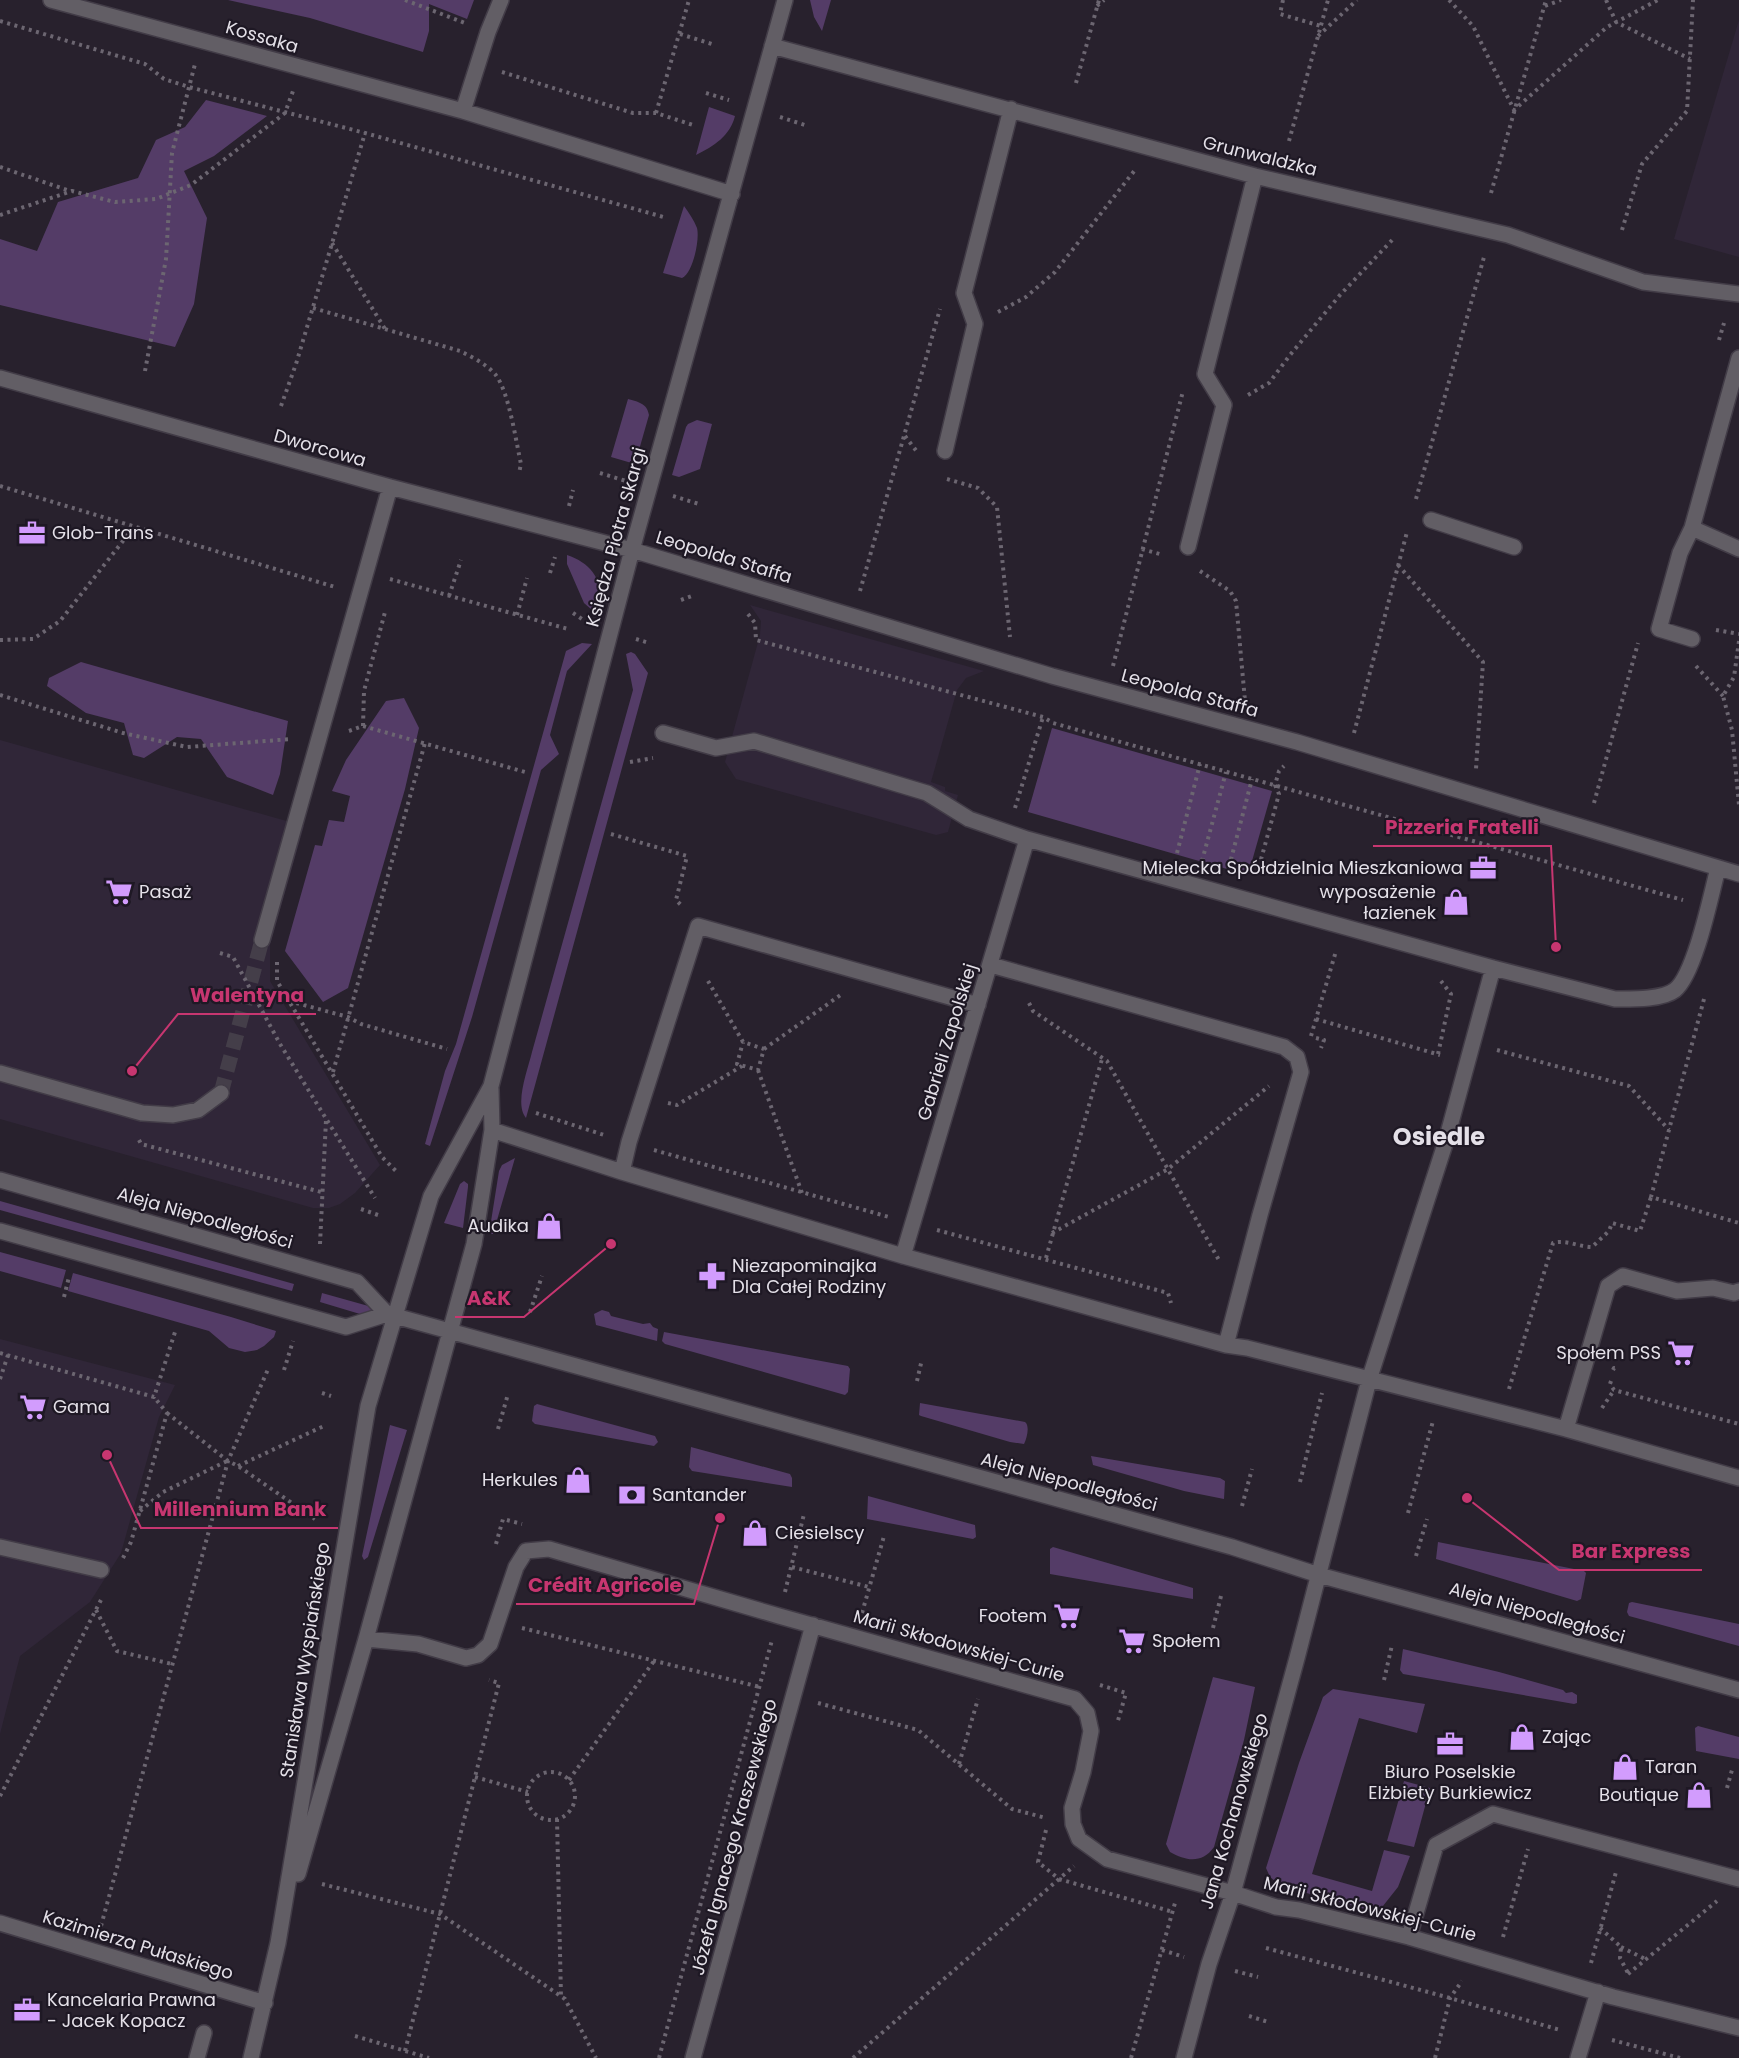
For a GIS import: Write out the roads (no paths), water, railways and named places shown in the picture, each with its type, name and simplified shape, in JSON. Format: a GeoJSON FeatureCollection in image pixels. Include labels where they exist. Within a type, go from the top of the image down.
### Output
{"type":"FeatureCollection","features":[{"type":"Feature","properties":{"kind":"street","name":"Kossaka"},"geometry":{"type":"LineString","coordinates":[[51,0],[463,111],[732,194]]}},
{"type":"Feature","properties":{"kind":"street"},"geometry":{"type":"LineString","coordinates":[[463,111],[488,32],[501,0]]}},
{"type":"Feature","properties":{"kind":"street","name":"Księdza Piotra Skargi"},"geometry":{"type":"LineString","coordinates":[[391,1315],[431,1196],[490,1086],[632,550],[785,0]]}},
{"type":"Feature","properties":{"kind":"street","name":"Grunwaldzka"},"geometry":{"type":"LineString","coordinates":[[772,46],[1255,176],[1508,235],[1643,282],[1739,294]]}},
{"type":"Feature","properties":{"kind":"street"},"geometry":{"type":"LineString","coordinates":[[945,451],[975,324],[964,293],[1011,109]]}},
{"type":"Feature","properties":{"kind":"street"},"geometry":{"type":"LineString","coordinates":[[1188,547],[1224,405],[1205,374],[1255,176]]}},
{"type":"Feature","properties":{"kind":"street"},"geometry":{"type":"LineString","coordinates":[[1692,639],[1659,629],[1680,553],[1692,528],[1739,358]]}},
{"type":"Feature","properties":{"kind":"street","name":"Dworcowa"},"geometry":{"type":"LineString","coordinates":[[0,378],[390,487],[632,550]]}},
{"type":"Feature","properties":{"kind":"street"},"geometry":{"type":"LineString","coordinates":[[262,939],[390,487]]}},
{"type":"Feature","properties":{"kind":"street"},"geometry":{"type":"LineString","coordinates":[[1431,520],[1514,547]]}},
{"type":"Feature","properties":{"kind":"street"},"geometry":{"type":"LineString","coordinates":[[1692,528],[1739,549]]}},
{"type":"Feature","properties":{"kind":"street","name":"Leopolda Staffa"},"geometry":{"type":"LineString","coordinates":[[632,550],[1052,676],[1297,742],[1739,874]]}},
{"type":"Feature","properties":{"kind":"street"},"geometry":{"type":"LineString","coordinates":[[663,734],[716,748],[754,741],[927,793],[969,819],[1027,839],[1493,968],[1616,999],[1658,996],[1675,990],[1692,964],[1718,868]]}},
{"type":"Feature","properties":{"kind":"street","name":"Gabrieli Zapolskiej"},"geometry":{"type":"LineString","coordinates":[[903,1256],[1027,839]]}},
{"type":"Feature","properties":{"kind":"street"},"geometry":{"type":"LineString","coordinates":[[622,1172],[629,1143],[698,926],[978,1005]]}},
{"type":"Feature","properties":{"kind":"street"},"geometry":{"type":"LineString","coordinates":[[991,965],[1284,1047],[1297,1057],[1301,1072],[1226,1345]]}},
{"type":"Feature","properties":{"kind":"street","name":"Jana Kochanowskiego"},"geometry":{"type":"LineString","coordinates":[[1184,2058],[1209,1964],[1233,1893],[1369,1380],[1446,1141],[1493,968]]}},
{"type":"Feature","properties":{"kind":"street"},"geometry":{"type":"LineString","coordinates":[[0,1073],[142,1113],[173,1115],[198,1110],[222,1093]]}},
{"type":"Feature","properties":{"kind":"street","name":"Księdza Piotra Skargi"},"geometry":{"type":"LineString","coordinates":[[450,1332],[474,1244],[492,1130],[490,1086]]}},
{"type":"Feature","properties":{"kind":"street"},"geometry":{"type":"LineString","coordinates":[[492,1130],[622,1172],[903,1256],[1226,1345],[1247,1348],[1566,1429],[1739,1478]]}},
{"type":"Feature","properties":{"kind":"street","name":"Aleja Niepodległości"},"geometry":{"type":"LineString","coordinates":[[0,1180],[357,1282],[391,1315],[1232,1547],[1319,1575],[1739,1690]]}},
{"type":"Feature","properties":{"kind":"street"},"geometry":{"type":"LineString","coordinates":[[0,1231],[346,1327],[391,1315]]}},
{"type":"Feature","properties":{"kind":"street"},"geometry":{"type":"LineString","coordinates":[[1566,1429],[1608,1286],[1623,1276],[1677,1291],[1713,1288],[1734,1293],[1739,1291]]}},
{"type":"Feature","properties":{"kind":"street","name":"Stanisława Wyspiańskiego"},"geometry":{"type":"LineString","coordinates":[[251,2058],[278,1943],[368,1406],[391,1315]]}},
{"type":"Feature","properties":{"kind":"street","name":"Stanisława Wyspiańskiego"},"geometry":{"type":"LineString","coordinates":[[278,1943],[366,1639],[450,1332]]}},
{"type":"Feature","properties":{"kind":"street"},"geometry":{"type":"LineString","coordinates":[[0,1547],[100,1570]]}},
{"type":"Feature","properties":{"kind":"street","name":"Marii Skłodowskiej-Curie"},"geometry":{"type":"LineString","coordinates":[[366,1639],[418,1644],[465,1658],[478,1655],[490,1644],[516,1567],[526,1551],[549,1549],[1075,1699],[1087,1713],[1091,1731],[1083,1772],[1072,1808],[1073,1824],[1079,1839],[1107,1859],[1276,1907],[1299,1910],[1409,1937],[1598,1992],[1739,2028]]}},
{"type":"Feature","properties":{"kind":"street","name":"Józefa Ignacego Kraszewskiego"},"geometry":{"type":"LineString","coordinates":[[693,2058],[813,1625]]}},
{"type":"Feature","properties":{"kind":"street"},"geometry":{"type":"LineString","coordinates":[[1409,1937],[1436,1845],[1493,1814],[1739,1879]]}},
{"type":"Feature","properties":{"kind":"street","name":"Kazimierza Pułaskiego"},"geometry":{"type":"LineString","coordinates":[[0,1923],[265,2003]]}},
{"type":"Feature","properties":{"kind":"street"},"geometry":{"type":"LineString","coordinates":[[1578,2058],[1598,1992]]}},
{"type":"Feature","properties":{"kind":"street"},"geometry":{"type":"LineString","coordinates":[[197,2058],[204,2033]]}},
{"type":"Feature","properties":{"kind":"tunnel"},"geometry":{"type":"LineString","coordinates":[[221,1093],[262,940]]}},
{"type":"Feature","properties":{"kind":"place","name":"Glob-Trans"},"geometry":{"type":"Point","coordinates":[32,533]}},
{"type":"Feature","properties":{"kind":"place","name":"Mielecka Spółdzielnia Mieszkaniowa"},"geometry":{"type":"Point","coordinates":[1483,868]}},
{"type":"Feature","properties":{"kind":"place","name":"Pasaż"},"geometry":{"type":"Point","coordinates":[119,892]}},
{"type":"Feature","properties":{"kind":"place","name":"wyposażenie łazienek"},"geometry":{"type":"Point","coordinates":[1456,902]}},
{"type":"Feature","properties":{"kind":"place","name":"Pizzeria Fratelli"},"geometry":{"type":"Point","coordinates":[1556,947]}},
{"type":"Feature","properties":{"kind":"place","name":"Walentyna"},"geometry":{"type":"Point","coordinates":[132,1071]}},
{"type":"Feature","properties":{"kind":"place","name":"Audika"},"geometry":{"type":"Point","coordinates":[549,1226]}},
{"type":"Feature","properties":{"kind":"place","name":"A&K"},"geometry":{"type":"Point","coordinates":[611,1244]}},
{"type":"Feature","properties":{"kind":"place","name":"Niezapominajka Dla Całej Rodziny"},"geometry":{"type":"Point","coordinates":[712,1276]}},
{"type":"Feature","properties":{"kind":"place","name":"Społem PSS"},"geometry":{"type":"Point","coordinates":[1681,1353]}},
{"type":"Feature","properties":{"kind":"place","name":"Gama"},"geometry":{"type":"Point","coordinates":[33,1407]}},
{"type":"Feature","properties":{"kind":"place","name":"Millennium Bank"},"geometry":{"type":"Point","coordinates":[107,1455]}},
{"type":"Feature","properties":{"kind":"place","name":"Herkules"},"geometry":{"type":"Point","coordinates":[578,1480]}},
{"type":"Feature","properties":{"kind":"place","name":"Santander"},"geometry":{"type":"Point","coordinates":[632,1495]}},
{"type":"Feature","properties":{"kind":"place","name":"Bar Express"},"geometry":{"type":"Point","coordinates":[1467,1498]}},
{"type":"Feature","properties":{"kind":"place","name":"Crédit Agricole"},"geometry":{"type":"Point","coordinates":[720,1518]}},
{"type":"Feature","properties":{"kind":"place","name":"Ciesielscy"},"geometry":{"type":"Point","coordinates":[755,1533]}},
{"type":"Feature","properties":{"kind":"place","name":"Footem"},"geometry":{"type":"Point","coordinates":[1067,1616]}},
{"type":"Feature","properties":{"kind":"place","name":"Społem"},"geometry":{"type":"Point","coordinates":[1132,1641]}},
{"type":"Feature","properties":{"kind":"place","name":"Zając"},"geometry":{"type":"Point","coordinates":[1522,1737]}},
{"type":"Feature","properties":{"kind":"place","name":"Biuro Poselskie Elżbiety Burkiewicz"},"geometry":{"type":"Point","coordinates":[1450,1744]}},
{"type":"Feature","properties":{"kind":"place","name":"Taran"},"geometry":{"type":"Point","coordinates":[1625,1767]}},
{"type":"Feature","properties":{"kind":"place","name":"Boutique"},"geometry":{"type":"Point","coordinates":[1699,1795]}},
{"type":"Feature","properties":{"kind":"place","name":"Kancelaria Prawna - Jacek Kopacz"},"geometry":{"type":"Point","coordinates":[27,2010]}},
{"type":"Feature","properties":{"kind":"district","name":"Osiedle"},"geometry":{"type":"Point","coordinates":[1439,1137]}}]}
